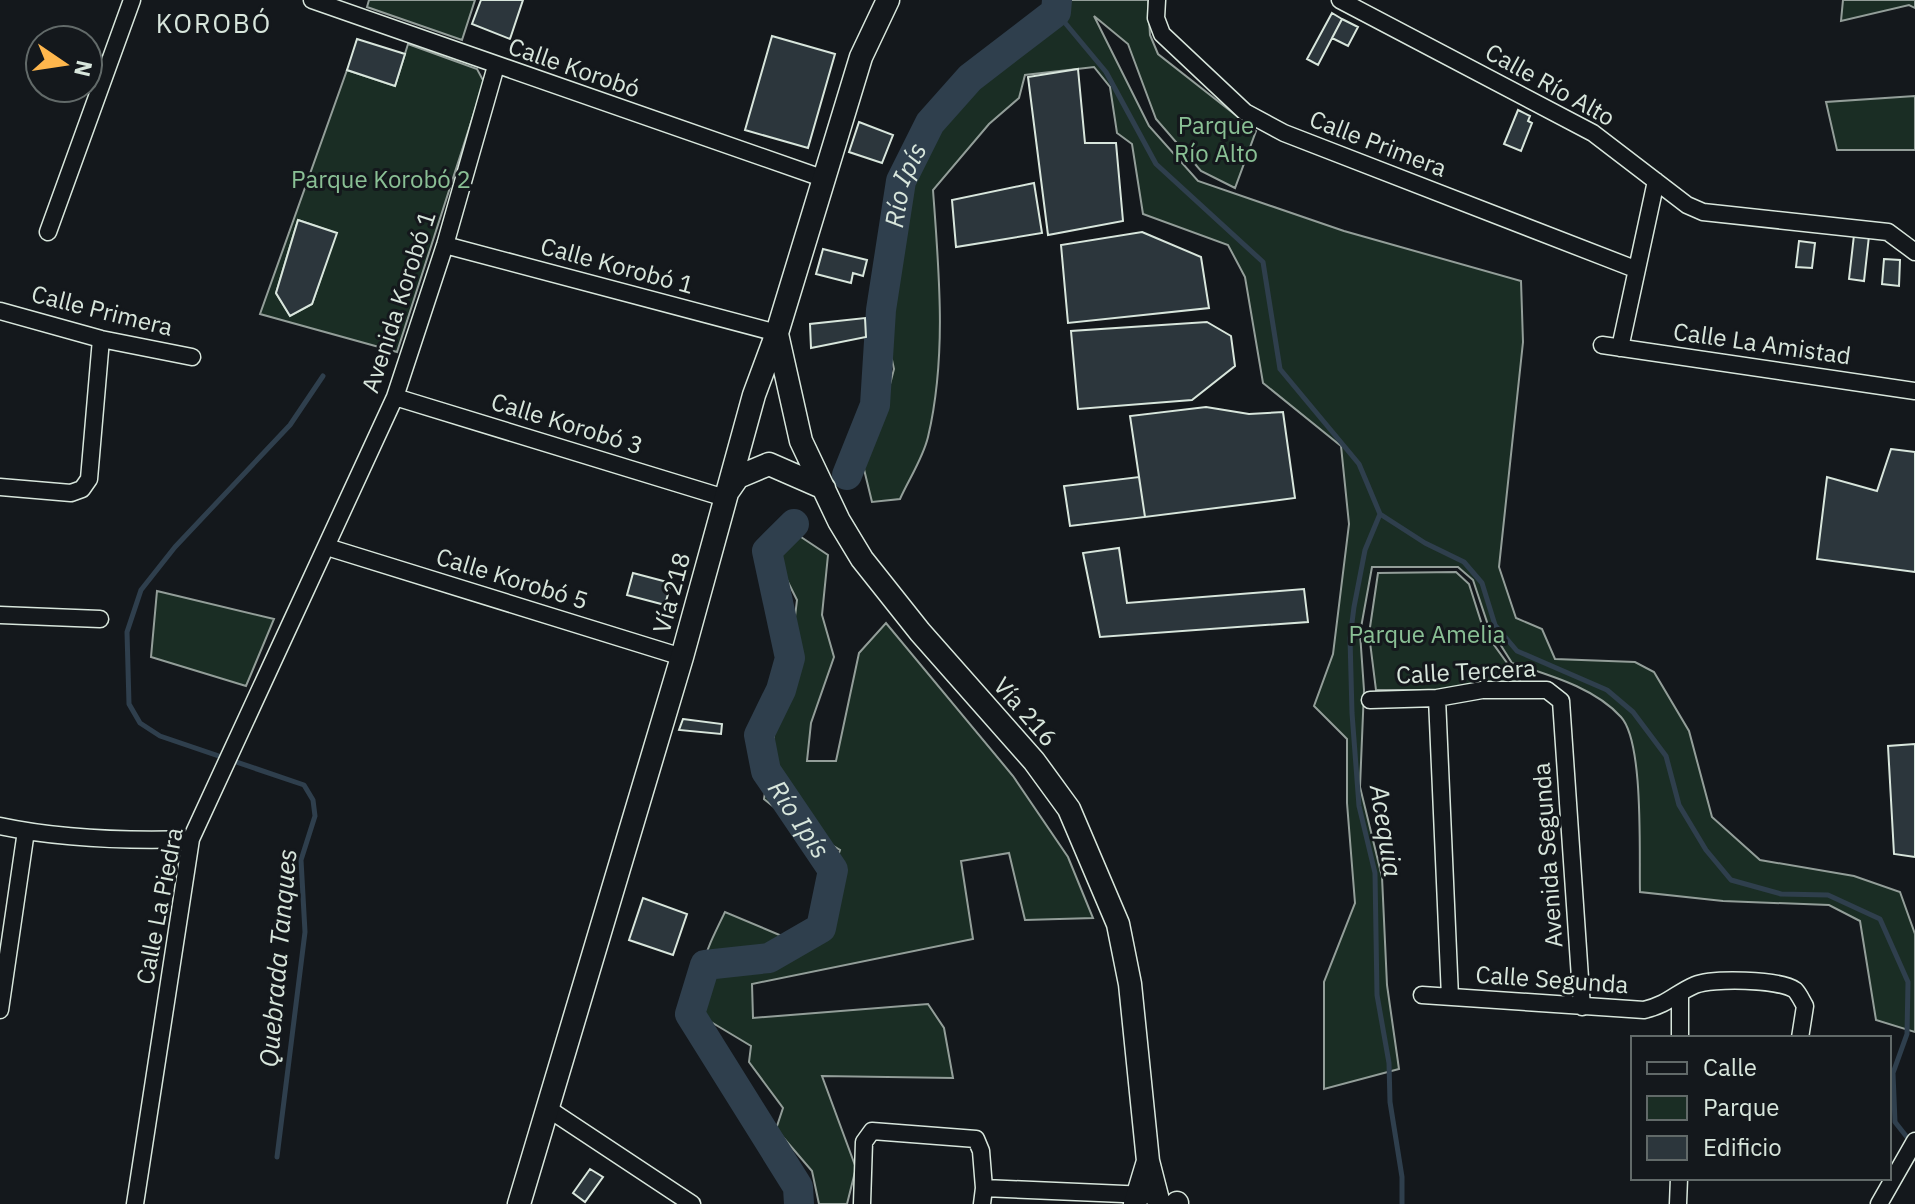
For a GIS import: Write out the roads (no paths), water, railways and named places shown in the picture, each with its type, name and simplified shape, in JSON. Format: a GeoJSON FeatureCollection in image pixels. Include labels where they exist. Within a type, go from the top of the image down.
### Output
{"type":"FeatureCollection","features":[{"type":"Feature","properties":{"kind":"main road","name":"Vía 218"},"geometry":{"type":"LineString","coordinates":[[519,1204],[550,1110],[682,657],[754,395],[777,333],[861,57],[888,0]]}},
{"type":"Feature","properties":{"kind":"main road","name":"Vía 216"},"geometry":{"type":"LineString","coordinates":[[777,333],[801,441],[862,559],[920,632],[1034,761],[1069,809],[1118,924],[1130,984],[1148,1161],[1170,1202]]}},
{"type":"Feature","properties":{"kind":"main road"},"geometry":{"type":"LineString","coordinates":[[725,498],[738,477],[769,464],[824,488]]}},
{"type":"Feature","properties":{"kind":"main road","name":"Vía 216"},"geometry":{"type":"LineString","coordinates":[[1135,1199],[1148,1161]]}},
{"type":"Feature","properties":{"kind":"street"},"geometry":{"type":"LineString","coordinates":[[48,232],[132,0]]}},
{"type":"Feature","properties":{"kind":"street","name":"Calle Korobó"},"geometry":{"type":"LineString","coordinates":[[312,0],[822,178]]}},
{"type":"Feature","properties":{"kind":"street","name":"Calle Primera"},"geometry":{"type":"LineString","coordinates":[[1157,0],[1156,18],[1162,34],[1245,112],[1326,151],[1635,269]]}},
{"type":"Feature","properties":{"kind":"street","name":"Calle Río Alto"},"geometry":{"type":"LineString","coordinates":[[1340,0],[1593,133],[1687,205],[1703,212],[1888,232],[1915,252]]}},
{"type":"Feature","properties":{"kind":"street","name":"Avenida Korobó 1"},"geometry":{"type":"LineString","coordinates":[[327,547],[395,397],[445,245],[496,66]]}},
{"type":"Feature","properties":{"kind":"street"},"geometry":{"type":"LineString","coordinates":[[1620,348],[1656,181]]}},
{"type":"Feature","properties":{"kind":"street","name":"Calle Korobó 1"},"geometry":{"type":"LineString","coordinates":[[445,245],[777,333]]}},
{"type":"Feature","properties":{"kind":"street","name":"Calle Primera"},"geometry":{"type":"LineString","coordinates":[[0,311],[101,339],[192,357]]}},
{"type":"Feature","properties":{"kind":"street"},"geometry":{"type":"LineString","coordinates":[[0,487],[71,493],[82,489],[89,479],[101,339]]}},
{"type":"Feature","properties":{"kind":"street","name":"Calle La Amistad"},"geometry":{"type":"LineString","coordinates":[[1602,345],[1915,391]]}},
{"type":"Feature","properties":{"kind":"street","name":"Calle Korobó 3"},"geometry":{"type":"LineString","coordinates":[[395,397],[725,498]]}},
{"type":"Feature","properties":{"kind":"street","name":"Calle Korobó 5"},"geometry":{"type":"LineString","coordinates":[[327,547],[682,657]]}},
{"type":"Feature","properties":{"kind":"street","name":"Calle La Piedra"},"geometry":{"type":"LineString","coordinates":[[135,1204],[191,839],[327,547]]}},
{"type":"Feature","properties":{"kind":"street"},"geometry":{"type":"LineString","coordinates":[[0,615],[100,619]]}},
{"type":"Feature","properties":{"kind":"street","name":"Calle Tercera"},"geometry":{"type":"LineString","coordinates":[[1370,700],[1437,698],[1482,690],[1547,690],[1561,701]]}},
{"type":"Feature","properties":{"kind":"street"},"geometry":{"type":"LineString","coordinates":[[1437,698],[1450,997]]}},
{"type":"Feature","properties":{"kind":"street","name":"Avenida Segunda"},"geometry":{"type":"LineString","coordinates":[[1561,701],[1582,1007]]}},
{"type":"Feature","properties":{"kind":"street"},"geometry":{"type":"LineString","coordinates":[[0,826],[26,831],[154,840],[191,839]]}},
{"type":"Feature","properties":{"kind":"street"},"geometry":{"type":"LineString","coordinates":[[0,1010],[26,831]]}},
{"type":"Feature","properties":{"kind":"street","name":"Calle Segunda"},"geometry":{"type":"LineString","coordinates":[[1422,995],[1644,1010],[1680,997],[1693,986],[1706,983],[1777,983],[1796,991],[1805,1006],[1800,1036]]}},
{"type":"Feature","properties":{"kind":"street"},"geometry":{"type":"LineString","coordinates":[[1680,997],[1680,1036]]}},
{"type":"Feature","properties":{"kind":"street"},"geometry":{"type":"LineString","coordinates":[[550,1110],[692,1204]]}},
{"type":"Feature","properties":{"kind":"street"},"geometry":{"type":"LineString","coordinates":[[862,1204],[864,1142],[872,1131],[976,1139],[981,1151],[983,1196],[1170,1202]]}},
{"type":"Feature","properties":{"kind":"street"},"geometry":{"type":"LineString","coordinates":[[1879,1204],[1915,1141]]}},
{"type":"Feature","properties":{"kind":"street"},"geometry":{"type":"LineString","coordinates":[[1678,1204],[1679,1180]]}},
{"type":"Feature","properties":{"kind":"waterway","name":"Río Ipís"},"geometry":{"type":"LineString","coordinates":[[847,475],[875,405],[881,310],[901,181],[930,123],[970,78],[1056,12],[1057,0]]}},
{"type":"Feature","properties":{"kind":"waterway"},"geometry":{"type":"LineString","coordinates":[[1056,12],[1106,72],[1156,164],[1263,262],[1280,369],[1359,464],[1380,514],[1425,543],[1464,562],[1482,583],[1495,625],[1517,651],[1607,690],[1633,712],[1666,756],[1679,805],[1706,850],[1731,880],[1781,894],[1828,895],[1880,919],[1908,982],[1907,1034],[1893,1073],[1895,1122],[1910,1141]]}},
{"type":"Feature","properties":{"kind":"waterway","name":"Quebrada Tanques"},"geometry":{"type":"LineString","coordinates":[[277,1157],[305,932],[301,860],[315,816],[313,800],[304,785],[160,736],[140,723],[129,704],[127,632],[141,590],[175,547],[290,425],[323,376]]}},
{"type":"Feature","properties":{"kind":"waterway","name":"Acequia"},"geometry":{"type":"LineString","coordinates":[[1380,514],[1365,550],[1354,607],[1350,638],[1352,713],[1359,806],[1375,873],[1377,995],[1389,1063],[1390,1102],[1402,1177],[1402,1204]]}},
{"type":"Feature","properties":{"kind":"waterway","name":"Río Ipís"},"geometry":{"type":"LineString","coordinates":[[794,524],[767,551],[790,658],[781,690],[759,735],[766,771],[833,870],[821,928],[769,958],[705,965],[690,1014],[798,1187],[799,1204]]}},
{"type":"Feature","properties":{"kind":"district","name":"KOROBÓ"},"geometry":{"type":"Point","coordinates":[214,24]}},
{"type":"Feature","properties":{"kind":"park label","name":"Parque Río Alto"},"geometry":{"type":"Point","coordinates":[1216,140]}},
{"type":"Feature","properties":{"kind":"park label","name":"Parque Korobó 2"},"geometry":{"type":"Point","coordinates":[381,180]}},
{"type":"Feature","properties":{"kind":"park label","name":"Parque Amelia"},"geometry":{"type":"Point","coordinates":[1427,635]}}]}
